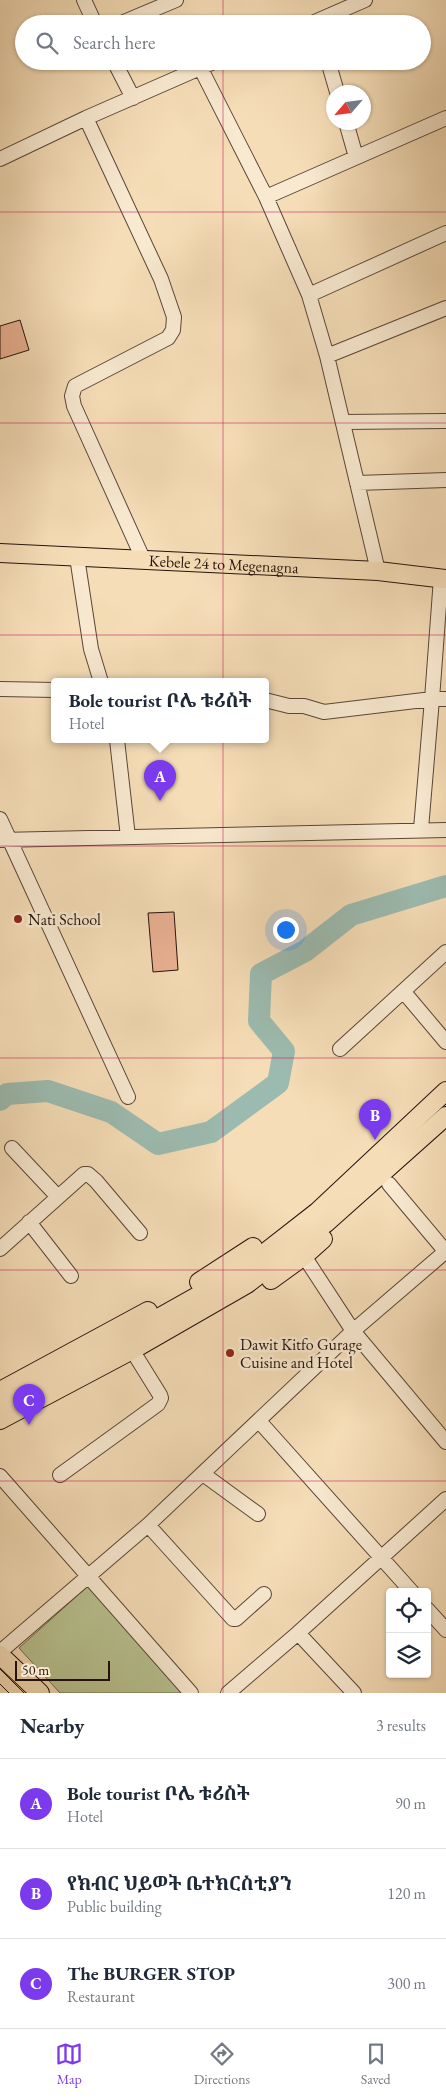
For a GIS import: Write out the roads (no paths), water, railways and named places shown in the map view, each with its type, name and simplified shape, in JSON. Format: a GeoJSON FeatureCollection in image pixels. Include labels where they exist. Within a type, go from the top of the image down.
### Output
{"type":"FeatureCollection","features":[{"type":"Feature","properties":{"kind":"main road","name":"Kebele 24 to Megenagna"},"geometry":{"type":"LineString","coordinates":[[0,553],[378,571],[444,578]]}},
{"type":"Feature","properties":{"kind":"main road"},"geometry":{"type":"LineString","coordinates":[[0,1407],[162,1317],[244,1278],[446,1091]]}},
{"type":"Feature","properties":{"kind":"main road"},"geometry":{"type":"LineString","coordinates":[[0,1420],[134,1349],[326,1223],[446,1116]]}},
{"type":"Feature","properties":{"kind":"main road"},"geometry":{"type":"LineString","coordinates":[[0,1390],[169,1300],[235,1260],[287,1222],[360,1158],[392,1142]]}},
{"type":"Feature","properties":{"kind":"main road"},"geometry":{"type":"LineString","coordinates":[[0,1432],[72,1391],[138,1358],[246,1298],[304,1256],[389,1184],[406,1153]]}},
{"type":"Feature","properties":{"kind":"main road"},"geometry":{"type":"LineString","coordinates":[[0,1654],[40,1693]]}},
{"type":"Feature","properties":{"kind":"street"},"geometry":{"type":"LineString","coordinates":[[84,0],[91,15]]}},
{"type":"Feature","properties":{"kind":"street"},"geometry":{"type":"LineString","coordinates":[[140,15],[176,0]]}},
{"type":"Feature","properties":{"kind":"street"},"geometry":{"type":"LineString","coordinates":[[332,15],[365,0]]}},
{"type":"Feature","properties":{"kind":"street"},"geometry":{"type":"LineString","coordinates":[[119,70],[133,98]]}},
{"type":"Feature","properties":{"kind":"street"},"geometry":{"type":"LineString","coordinates":[[0,159],[86,118],[196,70]]}},
{"type":"Feature","properties":{"kind":"street"},"geometry":{"type":"LineString","coordinates":[[201,70],[266,197],[309,294],[327,356],[378,571]]}},
{"type":"Feature","properties":{"kind":"street"},"geometry":{"type":"LineString","coordinates":[[331,70],[335,85]]}},
{"type":"Feature","properties":{"kind":"street"},"geometry":{"type":"LineString","coordinates":[[86,118],[161,279],[174,317],[173,330],[168,338],[75,386],[72,396],[74,406],[144,560]]}},
{"type":"Feature","properties":{"kind":"street"},"geometry":{"type":"LineString","coordinates":[[266,197],[446,118]]}},
{"type":"Feature","properties":{"kind":"street"},"geometry":{"type":"LineString","coordinates":[[348,130],[356,157]]}},
{"type":"Feature","properties":{"kind":"street"},"geometry":{"type":"LineString","coordinates":[[309,294],[446,233]]}},
{"type":"Feature","properties":{"kind":"street"},"geometry":{"type":"LineString","coordinates":[[327,356],[446,308]]}},
{"type":"Feature","properties":{"kind":"street"},"geometry":{"type":"LineString","coordinates":[[343,422],[446,420]]}},
{"type":"Feature","properties":{"kind":"street"},"geometry":{"type":"LineString","coordinates":[[357,483],[446,480]]}},
{"type":"Feature","properties":{"kind":"street"},"geometry":{"type":"LineString","coordinates":[[77,557],[91,649],[100,678]]}},
{"type":"Feature","properties":{"kind":"street"},"geometry":{"type":"LineString","coordinates":[[421,829],[444,578]]}},
{"type":"Feature","properties":{"kind":"street"},"geometry":{"type":"LineString","coordinates":[[0,689],[51,690]]}},
{"type":"Feature","properties":{"kind":"street"},"geometry":{"type":"LineString","coordinates":[[269,701],[289,706],[304,706],[324,712],[446,699]]}},
{"type":"Feature","properties":{"kind":"street"},"geometry":{"type":"LineString","coordinates":[[117,743],[128,837]]}},
{"type":"Feature","properties":{"kind":"street"},"geometry":{"type":"LineString","coordinates":[[0,819],[5,840],[128,1097]]}},
{"type":"Feature","properties":{"kind":"street"},"geometry":{"type":"LineString","coordinates":[[5,840],[421,829],[446,830]]}},
{"type":"Feature","properties":{"kind":"street"},"geometry":{"type":"LineString","coordinates":[[340,1049],[446,952]]}},
{"type":"Feature","properties":{"kind":"street"},"geometry":{"type":"LineString","coordinates":[[403,992],[446,1042]]}},
{"type":"Feature","properties":{"kind":"street"},"geometry":{"type":"LineString","coordinates":[[12,1148],[58,1196]]}},
{"type":"Feature","properties":{"kind":"street"},"geometry":{"type":"LineString","coordinates":[[0,1249],[84,1174],[88,1174],[140,1233]]}},
{"type":"Feature","properties":{"kind":"street"},"geometry":{"type":"LineString","coordinates":[[0,1654],[148,1525],[353,1331],[446,1252],[389,1184]]}},
{"type":"Feature","properties":{"kind":"street"},"geometry":{"type":"LineString","coordinates":[[29,1222],[71,1276]]}},
{"type":"Feature","properties":{"kind":"street"},"geometry":{"type":"LineString","coordinates":[[304,1256],[353,1331],[446,1442]]}},
{"type":"Feature","properties":{"kind":"street"},"geometry":{"type":"LineString","coordinates":[[60,1475],[158,1404],[161,1398],[160,1395],[138,1358]]}},
{"type":"Feature","properties":{"kind":"street"},"geometry":{"type":"LineString","coordinates":[[259,1421],[409,1588]]}},
{"type":"Feature","properties":{"kind":"street"},"geometry":{"type":"LineString","coordinates":[[203,1474],[258,1514]]}},
{"type":"Feature","properties":{"kind":"street"},"geometry":{"type":"LineString","coordinates":[[0,1476],[191,1693]]}},
{"type":"Feature","properties":{"kind":"street"},"geometry":{"type":"LineString","coordinates":[[228,1693],[298,1633],[446,1499]]}},
{"type":"Feature","properties":{"kind":"street"},"geometry":{"type":"LineString","coordinates":[[148,1525],[233,1619],[236,1619],[264,1594]]}},
{"type":"Feature","properties":{"kind":"street"},"geometry":{"type":"LineString","coordinates":[[431,1613],[446,1630]]}},
{"type":"Feature","properties":{"kind":"street"},"geometry":{"type":"LineString","coordinates":[[298,1633],[354,1693]]}},
{"type":"Feature","properties":{"kind":"waterway"},"geometry":{"type":"LineString","coordinates":[[0,1100],[7,1094],[48,1091],[111,1112],[158,1144],[211,1132],[278,1083],[284,1051],[259,1021],[261,974],[305,951],[351,915],[446,886]]}},
{"type":"Feature","properties":{"kind":"tram line"},"geometry":{"type":"LineString","coordinates":[[0,1669],[24,1693]]}},
{"type":"Feature","properties":{"kind":"tram line"},"geometry":{"type":"LineString","coordinates":[[0,1684],[9,1693]]}},
{"type":"Feature","properties":{"kind":"place","name":"Bole tourist ቦሌ ቱሪስት"},"geometry":{"type":"Point","coordinates":[160,801]}},
{"type":"Feature","properties":{"kind":"place","name":"Nati School"},"geometry":{"type":"Point","coordinates":[18,919]}},
{"type":"Feature","properties":{"kind":"place","name":"የክብር ህይወት ቤተክርስቲያን"},"geometry":{"type":"Point","coordinates":[375,1140]}},
{"type":"Feature","properties":{"kind":"place","name":"Dawit Kitfo Gurage Cuisine and Hotel"},"geometry":{"type":"Point","coordinates":[230,1353]}},
{"type":"Feature","properties":{"kind":"place","name":"The BURGER STOP"},"geometry":{"type":"Point","coordinates":[29,1425]}}]}
